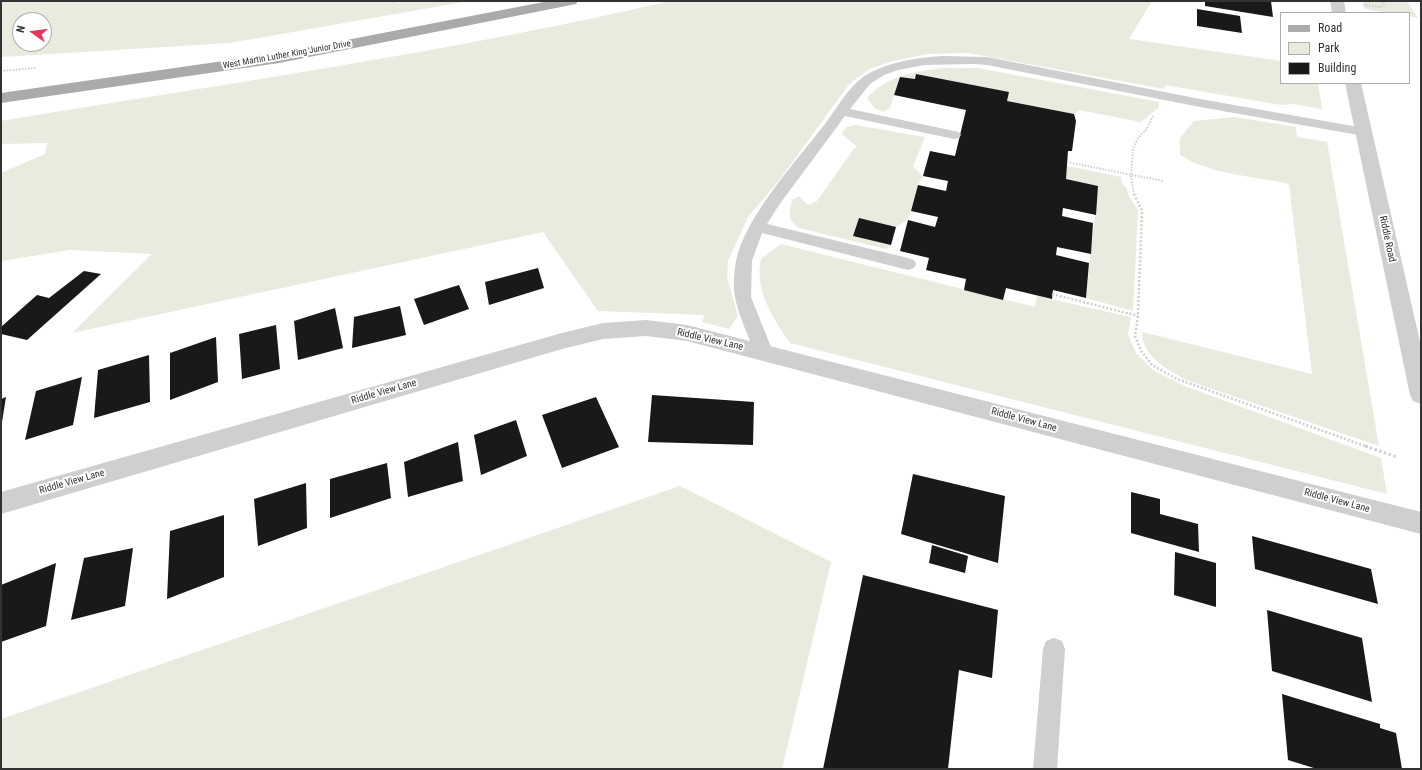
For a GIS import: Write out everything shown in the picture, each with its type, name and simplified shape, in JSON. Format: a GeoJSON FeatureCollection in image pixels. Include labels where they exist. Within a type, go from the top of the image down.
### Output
{"type":"FeatureCollection","features":[{"type":"Feature","properties":{"kind":"main road","name":"West Martin Luther King Junior Drive"},"geometry":{"type":"LineString","coordinates":[[1,98],[279,58],[571,1]]}},
{"type":"Feature","properties":{"kind":"street"},"geometry":{"type":"LineString","coordinates":[[1337,1],[1339,12]]}},
{"type":"Feature","properties":{"kind":"street","name":"Riddle Road"},"geometry":{"type":"LineString","coordinates":[[1353,84],[1421,395]]}},
{"type":"Feature","properties":{"kind":"street","name":"Riddle View Lane"},"geometry":{"type":"LineString","coordinates":[[1,503],[539,347],[603,331],[646,328],[687,333],[764,352],[1421,523]]}},
{"type":"Feature","properties":{"kind":"lane"},"geometry":{"type":"LineString","coordinates":[[764,352],[743,298],[744,261],[758,226],[773,202],[841,111],[868,80],[882,72],[913,63],[940,60],[987,61],[1173,98],[1364,132]]}},
{"type":"Feature","properties":{"kind":"lane"},"geometry":{"type":"LineString","coordinates":[[841,111],[954,135]]}},
{"type":"Feature","properties":{"kind":"lane"},"geometry":{"type":"LineString","coordinates":[[758,226],[908,264]]}},
{"type":"Feature","properties":{"kind":"lane"},"geometry":{"type":"LineString","coordinates":[[1045,769],[1054,649]]}},
{"type":"Feature","properties":{"kind":"path"},"geometry":{"type":"LineString","coordinates":[[1362,5],[1381,7],[1384,5],[1382,1]]}},
{"type":"Feature","properties":{"kind":"path"},"geometry":{"type":"LineString","coordinates":[[1173,98],[1149,120],[1145,131],[1138,138],[1133,152],[1131,186],[1134,196],[1142,211],[1138,316],[1135,336],[1141,351],[1152,365],[1176,379],[1396,457]]}},
{"type":"Feature","properties":{"kind":"path"},"geometry":{"type":"LineString","coordinates":[[1067,162],[1163,181]]}},
{"type":"Feature","properties":{"kind":"path"},"geometry":{"type":"LineString","coordinates":[[1052,294],[1138,316]]}},
{"type":"Feature","properties":{"kind":"green space"},"geometry":{"type":"Polygon","coordinates":[[[1,1],[389,1],[400,3],[404,1],[469,1],[230,43],[1,57],[1,1]]]}},
{"type":"Feature","properties":{"kind":"green space"},"geometry":{"type":"Polygon","coordinates":[[[671,1],[1152,1],[1129,39],[1280,61],[1280,84],[1318,84],[1322,109],[1293,104],[1281,105],[1165,85],[1164,89],[968,53],[927,54],[889,62],[870,69],[850,83],[780,179],[748,217],[728,261],[727,277],[738,316],[729,329],[702,322],[705,315],[598,311],[543,232],[72,333],[152,254],[70,250],[1,261],[1,173],[45,154],[47,143],[1,144],[1,121],[421,52],[671,1]]]}},
{"type":"Feature","properties":{"kind":"green space"},"geometry":{"type":"Polygon","coordinates":[[[1363,1],[1407,1],[1418,18],[1410,16],[1410,12],[1382,12],[1365,9],[1363,1]]]}},
{"type":"Feature","properties":{"kind":"green space"},"geometry":{"type":"Polygon","coordinates":[[[941,68],[978,68],[1159,102],[1159,107],[1141,122],[1079,110],[1074,114],[1007,101],[1009,92],[916,74],[915,79],[900,77],[890,108],[883,112],[874,108],[867,98],[883,85],[901,76],[941,68]]]}},
{"type":"Feature","properties":{"kind":"green space"},"geometry":{"type":"Polygon","coordinates":[[[1235,117],[1296,127],[1297,137],[1327,142],[1379,446],[1186,380],[1157,362],[1151,356],[1143,341],[1142,332],[1312,374],[1289,184],[1219,171],[1192,162],[1180,155],[1180,138],[1194,121],[1235,117]]]}},
{"type":"Feature","properties":{"kind":"green space"},"geometry":{"type":"Polygon","coordinates":[[[855,125],[925,137],[913,166],[923,176],[918,185],[908,220],[896,227],[859,219],[853,236],[891,245],[886,249],[799,228],[792,221],[790,216],[792,200],[799,196],[808,205],[817,201],[856,146],[841,133],[847,127],[855,125]]]}},
{"type":"Feature","properties":{"kind":"green space"},"geometry":{"type":"Polygon","coordinates":[[[1067,166],[1121,177],[1122,184],[1127,188],[1129,197],[1138,210],[1133,311],[1086,298],[1098,186],[1066,179],[1067,166]]]}},
{"type":"Feature","properties":{"kind":"green space"},"geometry":{"type":"Polygon","coordinates":[[[781,244],[1035,307],[1037,296],[1131,317],[1128,335],[1136,353],[1153,370],[1187,387],[1381,458],[1387,494],[790,343],[777,324],[766,303],[760,282],[761,259],[781,244]]]}},
{"type":"Feature","properties":{"kind":"green space"},"geometry":{"type":"Polygon","coordinates":[[[680,486],[831,562],[782,769],[1,769],[1,719],[680,486]]]}},
{"type":"Feature","properties":{"kind":"building"},"geometry":{"type":"Polygon","coordinates":[[[1205,1],[1271,1],[1273,17],[1205,6],[1205,1]]]}},
{"type":"Feature","properties":{"kind":"building"},"geometry":{"type":"Polygon","coordinates":[[[1197,9],[1240,16],[1242,33],[1197,26],[1197,9]]]}},
{"type":"Feature","properties":{"kind":"building"},"geometry":{"type":"Polygon","coordinates":[[[916,74],[1009,92],[1007,101],[1074,114],[1076,121],[1072,151],[1068,151],[1066,179],[1098,186],[1096,215],[1063,208],[1062,216],[1093,223],[1091,254],[1057,247],[1056,255],[1089,263],[1086,298],[1053,290],[1052,299],[1006,288],[1003,300],[964,290],[966,279],[926,270],[929,258],[900,251],[908,220],[935,227],[938,217],[911,211],[918,185],[946,191],[948,181],[923,176],[930,151],[955,156],[966,110],[894,95],[900,77],[915,79],[916,74]]]}},
{"type":"Feature","properties":{"kind":"building"},"geometry":{"type":"Polygon","coordinates":[[[859,218],[896,227],[891,245],[853,236],[859,218]]]}},
{"type":"Feature","properties":{"kind":"building"},"geometry":{"type":"Polygon","coordinates":[[[538,268],[544,288],[489,305],[485,282],[538,268]]]}},
{"type":"Feature","properties":{"kind":"building"},"geometry":{"type":"Polygon","coordinates":[[[84,271],[101,274],[27,340],[1,334],[1,327],[37,295],[49,298],[84,271]]]}},
{"type":"Feature","properties":{"kind":"building"},"geometry":{"type":"Polygon","coordinates":[[[459,285],[469,309],[424,325],[414,299],[459,285]]]}},
{"type":"Feature","properties":{"kind":"building"},"geometry":{"type":"Polygon","coordinates":[[[400,306],[406,335],[352,348],[354,317],[400,306]]]}},
{"type":"Feature","properties":{"kind":"building"},"geometry":{"type":"Polygon","coordinates":[[[335,308],[343,348],[298,360],[294,321],[335,308]]]}},
{"type":"Feature","properties":{"kind":"building"},"geometry":{"type":"Polygon","coordinates":[[[276,325],[280,369],[242,379],[239,334],[276,325]]]}},
{"type":"Feature","properties":{"kind":"building"},"geometry":{"type":"Polygon","coordinates":[[[216,337],[218,382],[170,400],[170,353],[216,337]]]}},
{"type":"Feature","properties":{"kind":"building"},"geometry":{"type":"Polygon","coordinates":[[[149,355],[150,402],[94,418],[98,370],[149,355]]]}},
{"type":"Feature","properties":{"kind":"building"},"geometry":{"type":"Polygon","coordinates":[[[82,377],[73,425],[25,440],[36,391],[82,377]]]}},
{"type":"Feature","properties":{"kind":"building"},"geometry":{"type":"Polygon","coordinates":[[[652,395],[754,402],[753,445],[648,442],[652,395]]]}},
{"type":"Feature","properties":{"kind":"building"},"geometry":{"type":"Polygon","coordinates":[[[6,397],[2,422],[1,422],[1,399],[6,397]]]}},
{"type":"Feature","properties":{"kind":"building"},"geometry":{"type":"Polygon","coordinates":[[[596,397],[619,447],[562,468],[542,415],[596,397]]]}},
{"type":"Feature","properties":{"kind":"building"},"geometry":{"type":"Polygon","coordinates":[[[516,420],[527,456],[481,475],[474,435],[516,420]]]}},
{"type":"Feature","properties":{"kind":"building"},"geometry":{"type":"Polygon","coordinates":[[[458,442],[463,481],[408,497],[404,462],[458,442]]]}},
{"type":"Feature","properties":{"kind":"building"},"geometry":{"type":"Polygon","coordinates":[[[387,463],[391,498],[330,518],[330,479],[387,463]]]}},
{"type":"Feature","properties":{"kind":"building"},"geometry":{"type":"Polygon","coordinates":[[[913,474],[1005,496],[998,563],[901,534],[913,474]]]}},
{"type":"Feature","properties":{"kind":"building"},"geometry":{"type":"Polygon","coordinates":[[[306,483],[307,528],[258,546],[254,499],[306,483]]]}},
{"type":"Feature","properties":{"kind":"building"},"geometry":{"type":"Polygon","coordinates":[[[1131,492],[1160,499],[1160,514],[1198,524],[1199,552],[1131,533],[1131,492]]]}},
{"type":"Feature","properties":{"kind":"building"},"geometry":{"type":"Polygon","coordinates":[[[224,515],[224,577],[167,599],[170,531],[224,515]]]}},
{"type":"Feature","properties":{"kind":"building"},"geometry":{"type":"Polygon","coordinates":[[[1252,536],[1371,569],[1378,604],[1255,569],[1252,536]]]}},
{"type":"Feature","properties":{"kind":"building"},"geometry":{"type":"Polygon","coordinates":[[[932,545],[968,556],[965,573],[929,563],[932,545]]]}},
{"type":"Feature","properties":{"kind":"building"},"geometry":{"type":"Polygon","coordinates":[[[133,548],[125,606],[71,620],[84,558],[133,548]]]}},
{"type":"Feature","properties":{"kind":"building"},"geometry":{"type":"Polygon","coordinates":[[[1175,552],[1216,563],[1216,607],[1174,595],[1175,552]]]}},
{"type":"Feature","properties":{"kind":"building"},"geometry":{"type":"Polygon","coordinates":[[[56,563],[46,626],[1,642],[1,585],[56,563]]]}},
{"type":"Feature","properties":{"kind":"building"},"geometry":{"type":"Polygon","coordinates":[[[863,575],[998,610],[992,678],[959,670],[948,769],[823,769],[863,575]]]}},
{"type":"Feature","properties":{"kind":"building"},"geometry":{"type":"Polygon","coordinates":[[[1267,610],[1362,638],[1372,702],[1272,671],[1267,610]]]}},
{"type":"Feature","properties":{"kind":"building"},"geometry":{"type":"Polygon","coordinates":[[[1282,694],[1380,724],[1380,728],[1396,733],[1402,769],[1317,769],[1288,760],[1282,694]]]}}]}
